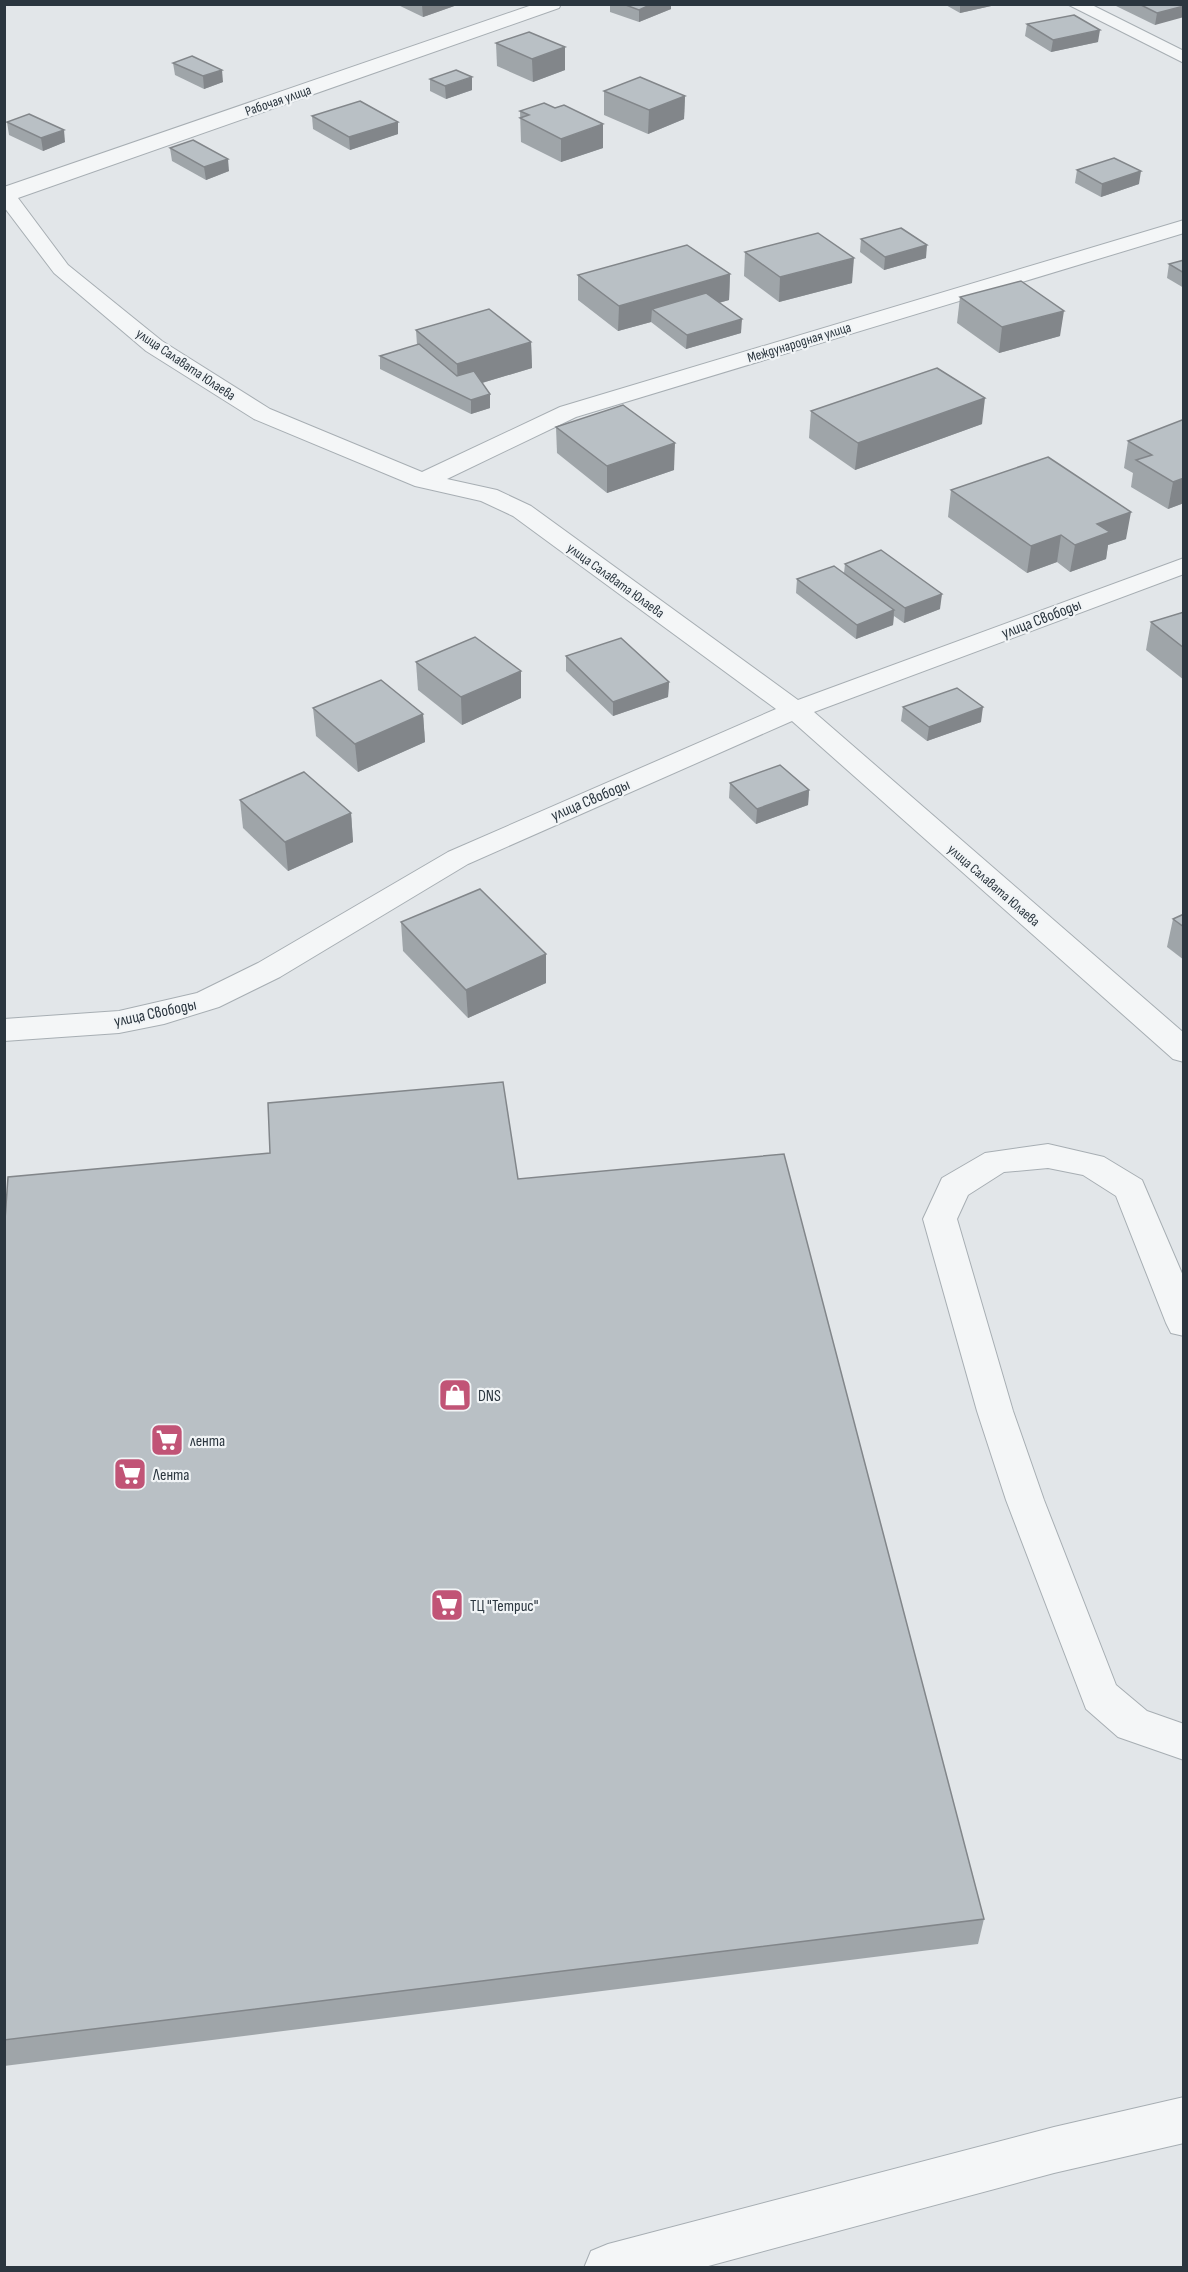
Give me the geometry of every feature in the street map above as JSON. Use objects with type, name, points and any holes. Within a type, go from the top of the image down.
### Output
[{"type":"street","points":[[498,4],[522,15]]},
{"type":"street","name":"Рабочая улица","points":[[5,195],[553,4]]},
{"type":"street","points":[[1076,4],[1184,58]]},
{"type":"street","name":"улица Салавата Юлаева","points":[[5,195],[61,269],[154,346],[262,414],[423,481],[488,495],[522,511],[795,711],[1184,1051]]},
{"type":"street","name":"Международная улица","points":[[423,481],[568,412],[1184,226]]},
{"type":"street","name":"улица Свободы","points":[[4,1030],[119,1022],[164,1013],[208,1000],[269,970],[458,858],[795,711],[1184,565]]},
{"type":"street","points":[[1184,1323],[1130,1189],[1092,1165],[1048,1156],[997,1161],[954,1187],[940,1219],[946,1242],[995,1412],[1025,1500],[1100,1696],[1133,1724],[1184,1742]]},
{"type":"street","points":[[608,2268],[1054,2150],[1184,2120]]},
{"type":"building","points":[[623,4],[652,4],[639,10]]},
{"type":"building","points":[[1139,4],[1184,4],[1184,6],[1157,13]]},
{"type":"building","points":[[1074,15],[1100,30],[1053,40],[1027,24]]},
{"type":"building","points":[[529,32],[565,47],[532,59],[496,43]]},
{"type":"building","points":[[192,56],[222,70],[203,76],[173,63]]},
{"type":"building","points":[[456,70],[472,77],[445,86],[430,79]]},
{"type":"building","points":[[640,77],[685,96],[649,110],[604,91]]},
{"type":"building","points":[[360,101],[398,122],[349,137],[312,116]]},
{"type":"building","points":[[544,103],[555,108],[564,105],[603,124],[561,139],[520,118],[529,115],[520,111]]},
{"type":"building","points":[[29,114],[64,130],[41,138],[7,122]]},
{"type":"building","points":[[193,140],[228,159],[204,167],[170,148]]},
{"type":"building","points":[[1114,158],[1141,171],[1102,184],[1077,170]]},
{"type":"building","points":[[901,228],[927,245],[885,257],[861,239]]},
{"type":"building","points":[[818,233],[854,258],[780,277],[745,252]]},
{"type":"building","points":[[687,245],[730,274],[619,306],[578,275]]},
{"type":"building","points":[[1184,260],[1184,273],[1169,264]]},
{"type":"building","points":[[1021,281],[1064,311],[1002,327],[960,297]]},
{"type":"building","points":[[706,293],[742,319],[687,335],[652,309]]},
{"type":"building","points":[[489,309],[531,342],[457,364],[416,330]]},
{"type":"building","points":[[419,344],[457,376],[474,371],[490,394],[471,400],[380,356]]},
{"type":"building","points":[[937,368],[985,398],[858,443],[811,411]]},
{"type":"building","points":[[623,405],[675,443],[607,466],[556,427]]},
{"type":"building","points":[[1184,420],[1184,478],[1173,482],[1136,460],[1152,455],[1128,441]]},
{"type":"building","points":[[1048,457],[1131,512],[1097,524],[1110,532],[1075,545],[1061,535],[1031,546],[951,490]]},
{"type":"building","points":[[881,550],[942,594],[905,608],[845,564]]},
{"type":"building","points":[[834,566],[894,610],[857,625],[797,579]]},
{"type":"building","points":[[1184,612],[1184,648],[1151,622]]},
{"type":"building","points":[[475,637],[521,671],[461,697],[416,662]]},
{"type":"building","points":[[621,638],[669,682],[613,702],[566,656]]},
{"type":"building","points":[[381,680],[423,714],[355,744],[313,708]]},
{"type":"building","points":[[957,688],[983,707],[929,727],[903,707]]},
{"type":"building","points":[[780,765],[809,790],[757,809],[730,783]]},
{"type":"building","points":[[304,772],[351,813],[285,842],[240,800]]},
{"type":"building","points":[[480,889],[546,954],[466,990],[401,922]]},
{"type":"building","points":[[1184,914],[1184,927],[1173,919]]},
{"type":"building","name":"ТЦ \"Тетрис\"","points":[[503,1082],[518,1179],[784,1154],[984,1919],[4,2040],[4,1234],[8,1177],[270,1153],[268,1103]]},
{"type":"place","name":"DNS","points":[[455,1395]]},
{"type":"place","name":"лента","points":[[167,1440]]},
{"type":"place","name":"Лента","points":[[130,1474]]},
{"type":"place","name":"ТЦ \"Тетрис\"","points":[[447,1605]]}]
